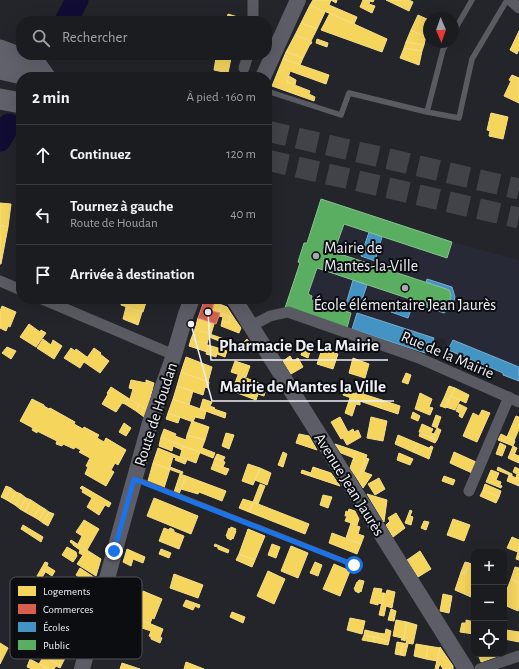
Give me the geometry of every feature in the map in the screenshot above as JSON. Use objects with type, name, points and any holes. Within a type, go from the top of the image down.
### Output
[{"type":"highway","points":[[0,50],[16,56]]},
{"type":"highway","points":[[26,60],[34,63],[41,72]]},
{"type":"highway","points":[[0,69],[16,73]]},
{"type":"highway","points":[[0,98],[16,102]]},
{"type":"main road","points":[[272,57],[298,0]]},
{"type":"main road","points":[[265,72],[271,60]]},
{"type":"main road","name":"Route de Houdan","points":[[107,577],[150,423],[190,304]]},
{"type":"main road","name":"Avenue Jean Jaurès","points":[[237,304],[466,669]]},
{"type":"main road","name":"Route de Houdan","points":[[82,669],[85,659]]},
{"type":"street","points":[[253,0],[253,16]]},
{"type":"street","points":[[508,0],[519,8]]},
{"type":"street","points":[[244,68],[246,60]]},
{"type":"street","points":[[0,281],[16,288]]},
{"type":"street","points":[[54,304],[174,354]]},
{"type":"street","name":"Rue de la Mairie","points":[[251,326],[270,316],[288,312],[419,358],[514,400]]},
{"type":"street","points":[[469,491],[514,400]]},
{"type":"street","points":[[480,669],[519,656]]},
{"type":"lane","points":[[459,23],[472,0]]},
{"type":"lane","points":[[272,93],[341,115],[348,93],[459,118],[472,59],[508,0]]},
{"type":"lane","points":[[427,112],[444,48]]},
{"type":"lane","points":[[134,479],[354,565]]},
{"type":"shaded area","name":"École élémentaire Jean Jaurès","points":[[348,208],[452,242],[519,260],[519,365],[508,363],[503,373],[448,350],[445,339],[434,338],[430,351],[425,353],[285,308],[300,263],[334,252]]},
{"type":"building: Logements","points":[[313,0],[331,0],[329,5],[357,17],[354,24],[310,5]]},
{"type":"building: Logements","points":[[363,0],[374,0],[373,2],[370,1],[369,4],[375,6],[372,13],[360,7]]},
{"type":"building: Logements","points":[[386,0],[409,0],[413,2],[409,11]]},
{"type":"building: Logements","points":[[310,5],[325,12],[317,29],[301,23]]},
{"type":"building: Logements","points":[[330,13],[387,39],[382,52],[321,30]]},
{"type":"building: Logements","points":[[418,15],[423,17],[423,36],[411,30]]},
{"type":"building: Logements","points":[[301,23],[317,29],[311,41],[295,35]]},
{"type":"building: Logements","points":[[411,30],[423,36],[423,45],[406,42]]},
{"type":"building: Logements","points":[[519,31],[519,49],[517,54],[510,50]]},
{"type":"building: Logements","points":[[295,35],[312,42],[303,58],[286,52]]},
{"type":"building: Logements","points":[[317,39],[328,43],[327,47],[316,43]]},
{"type":"building: Logements","points":[[406,42],[423,45],[422,51],[404,48]]},
{"type":"building: Logements","points":[[404,48],[422,51],[419,65],[400,58]]},
{"type":"building: Logements","points":[[286,52],[303,58],[300,65],[283,59]]},
{"type":"building: Logements","points":[[283,59],[329,75],[326,84],[290,71],[287,82],[310,91],[309,94],[315,97],[314,101],[272,86]]},
{"type":"building: Logements","points":[[216,60],[231,60],[228,72],[214,70]]},
{"type":"building: Logements","points":[[512,75],[519,78],[519,103],[504,96],[511,81],[509,80]]},
{"type":"building: Logements","points":[[289,76],[296,80],[295,85],[287,82]]},
{"type":"building: Logements","points":[[491,113],[508,117],[503,139],[489,136],[490,131],[487,130]]},
{"type":"building: Logements","points":[[0,203],[11,204],[8,227],[0,225]]},
{"type":"building: Logements","points":[[0,225],[8,227],[1,264],[0,264]]},
{"type":"building: Logements","points":[[121,304],[145,304],[143,312]]},
{"type":"building: Logements","points":[[214,304],[222,305],[219,313],[212,311]]},
{"type":"building: Logements","points":[[222,305],[227,307],[234,318],[219,313]]},
{"type":"building: Logements","points":[[2,306],[16,312],[10,327],[8,326],[6,331],[0,328],[0,311]]},
{"type":"building: Logements","points":[[126,307],[142,312],[138,325],[123,319]]},
{"type":"building: Logements","points":[[220,313],[230,317],[229,323],[222,321],[223,317],[219,316]]},
{"type":"building: Logements","points":[[230,317],[234,318],[241,328],[239,333],[221,326],[222,321],[229,323]]},
{"type":"building: Logements","points":[[198,318],[214,324],[211,334],[195,329]]},
{"type":"building: Logements","points":[[29,324],[40,332],[41,330],[46,333],[36,347],[20,337]]},
{"type":"building: Logements","points":[[195,329],[230,341],[229,345],[209,337],[207,344],[191,339]]},
{"type":"building: Logements","points":[[43,339],[51,345],[53,340],[62,346],[54,359],[37,348]]},
{"type":"building: Logements","points":[[191,339],[208,345],[207,352],[189,346]]},
{"type":"building: Logements","points":[[247,339],[254,349],[240,344]]},
{"type":"building: Logements","points":[[208,345],[218,348],[216,357],[206,354]]},
{"type":"building: Logements","points":[[304,346],[311,348],[308,358],[301,355]]},
{"type":"building: Logements","points":[[7,347],[16,351],[11,359],[2,353]]},
{"type":"building: Logements","points":[[71,348],[75,351],[76,349],[87,357],[80,368],[64,358]]},
{"type":"building: Logements","points":[[94,348],[109,361],[100,373],[84,362]]},
{"type":"building: Logements","points":[[218,348],[227,351],[225,357],[217,354]]},
{"type":"building: Logements","points":[[322,349],[338,354],[333,369],[317,364]]},
{"type":"building: Logements","points":[[290,356],[293,361],[298,358],[303,367],[291,374],[283,361]]},
{"type":"building: Logements","points":[[186,357],[212,367],[208,382],[181,372]]},
{"type":"building: Logements","points":[[353,358],[369,364],[365,378],[349,373]]},
{"type":"building: Logements","points":[[235,361],[250,366],[246,377],[231,372]]},
{"type":"building: Logements","points":[[181,372],[209,382],[208,388],[205,387],[203,395],[177,386]]},
{"type":"building: Logements","points":[[406,373],[411,375],[408,384],[402,382]]},
{"type":"building: Logements","points":[[238,375],[262,384],[260,390],[265,392],[264,396],[258,394],[256,400],[232,391]]},
{"type":"building: Logements","points":[[131,380],[146,383],[146,380],[154,383],[147,410],[130,399],[133,389],[129,388]]},
{"type":"building: Logements","points":[[177,386],[193,391],[189,405],[173,399]]},
{"type":"building: Logements","points":[[449,386],[455,388],[449,400],[444,398]]},
{"type":"building: Logements","points":[[111,387],[128,398],[125,404],[122,403],[116,412],[102,404]]},
{"type":"building: Logements","points":[[358,387],[364,389],[363,394],[382,400],[380,408],[354,399]]},
{"type":"building: Logements","points":[[455,388],[469,395],[466,403],[451,396]]},
{"type":"building: Logements","points":[[344,391],[356,394],[354,399],[343,395]]},
{"type":"building: Logements","points":[[420,393],[432,399],[429,407],[433,408],[430,415],[415,409]]},
{"type":"building: Logements","points":[[451,396],[460,400],[455,410],[446,407]]},
{"type":"building: Logements","points":[[128,398],[139,405],[136,411],[125,404]]},
{"type":"building: Logements","points":[[350,398],[360,402],[360,405],[356,404],[352,416],[345,413]]},
{"type":"building: Logements","points":[[444,398],[449,400],[446,408],[440,406]]},
{"type":"building: Logements","points":[[32,399],[75,422],[74,424],[83,429],[84,427],[99,435],[97,438],[104,442],[106,438],[126,450],[118,465],[115,463],[111,470],[114,472],[106,486],[85,474],[88,467],[86,466],[90,458],[79,452],[81,450],[75,447],[74,449],[63,444],[62,446],[56,444],[57,441],[37,431],[37,433],[32,430],[33,428],[20,421]]},
{"type":"building: Logements","points":[[173,399],[206,411],[204,419],[195,417],[193,422],[168,413]]},
{"type":"building: Logements","points":[[203,399],[212,402],[210,406],[215,408],[214,409],[226,413],[225,418],[200,409]]},
{"type":"building: Logements","points":[[382,400],[400,406],[398,414],[380,408]]},
{"type":"building: Logements","points":[[459,404],[467,408],[462,418],[459,416],[460,413],[456,411]]},
{"type":"building: Logements","points":[[139,405],[147,410],[144,417],[136,411]]},
{"type":"building: Logements","points":[[482,410],[490,413],[477,442],[463,436],[473,413],[479,416]]},
{"type":"building: Logements","points":[[413,412],[420,416],[418,421],[411,418]]},
{"type":"building: Logements","points":[[168,413],[180,417],[178,423],[166,419]]},
{"type":"building: Logements","points":[[436,415],[441,417],[437,428],[432,426]]},
{"type":"building: Logements","points":[[516,416],[519,417],[519,429],[514,441],[507,437]]},
{"type":"building: Logements","points":[[340,417],[348,432],[353,429],[354,432],[358,430],[361,437],[347,445],[343,438],[341,439],[331,422]]},
{"type":"building: Logements","points":[[371,417],[387,421],[383,441],[367,438]]},
{"type":"building: Logements","points":[[192,421],[209,427],[205,440],[187,435]]},
{"type":"building: Logements","points":[[124,423],[131,428],[126,436],[119,432]]},
{"type":"building: Logements","points":[[422,424],[433,429],[431,433],[434,434],[432,438],[419,432]]},
{"type":"building: Logements","points":[[437,428],[441,430],[437,440],[432,438]]},
{"type":"building: Logements","points":[[164,429],[176,434],[175,436],[186,440],[187,435],[205,440],[202,448],[215,453],[213,458],[161,437]]},
{"type":"building: Logements","points":[[226,433],[234,435],[229,449],[222,446]]},
{"type":"building: Logements","points":[[420,433],[437,440],[435,443],[419,436]]},
{"type":"building: Logements","points":[[299,434],[309,436],[317,450],[296,443]]},
{"type":"building: Logements","points":[[501,434],[515,441],[513,446],[498,440]]},
{"type":"building: Logements","points":[[398,435],[417,443],[413,452],[395,444]]},
{"type":"building: Logements","points":[[161,437],[183,446],[182,450],[173,446],[172,451],[159,446]]},
{"type":"building: Logements","points":[[417,443],[429,448],[431,446],[433,447],[429,459],[413,452]]},
{"type":"building: Logements","points":[[500,443],[506,446],[502,456],[496,454]]},
{"type":"building: Logements","points":[[335,444],[356,451],[354,458],[341,453]]},
{"type":"building: Logements","points":[[183,446],[200,452],[196,463],[180,457]]},
{"type":"building: Logements","points":[[513,446],[517,448],[512,460],[508,458]]},
{"type":"building: Logements","points":[[158,448],[187,460],[185,464],[175,460],[176,458],[173,457],[170,467],[183,472],[182,474],[153,463]]},
{"type":"building: Logements","points":[[356,451],[367,455],[358,480],[350,468]]},
{"type":"building: Logements","points":[[283,452],[287,454],[283,467],[278,465]]},
{"type":"building: Logements","points":[[454,452],[476,462],[472,473],[450,463]]},
{"type":"building: Logements","points":[[399,453],[413,459],[410,465],[397,460]]},
{"type":"building: Logements","points":[[217,454],[225,457],[223,461],[215,458]]},
{"type":"building: Logements","points":[[514,454],[519,456],[519,463],[512,460]]},
{"type":"building: Logements","points":[[215,458],[225,462],[223,467],[213,464]]},
{"type":"building: Logements","points":[[366,458],[369,459],[364,472],[361,471]]},
{"type":"building: Logements","points":[[153,463],[170,469],[164,488],[148,481]]},
{"type":"building: Logements","points":[[213,464],[229,469],[226,475],[211,469]]},
{"type":"building: Logements","points":[[248,464],[260,468],[253,485],[242,481]]},
{"type":"building: Logements","points":[[313,467],[331,473],[340,486],[301,473],[302,470],[311,473]]},
{"type":"building: Logements","points":[[498,467],[512,474],[512,476],[497,470]]},
{"type":"building: Logements","points":[[515,467],[519,469],[519,479],[516,478],[517,474],[513,472]]},
{"type":"building: Logements","points":[[260,468],[271,473],[267,485],[255,480]]},
{"type":"building: Logements","points":[[491,470],[499,473],[496,480],[501,482],[501,488],[486,482]]},
{"type":"building: Logements","points":[[361,471],[372,475],[363,488],[358,480]]},
{"type":"building: Logements","points":[[180,474],[186,476],[179,494],[174,492]]},
{"type":"building: Logements","points":[[509,475],[519,479],[519,486],[507,481]]},
{"type":"building: Logements","points":[[186,476],[226,491],[222,501],[199,492],[198,494],[181,489]]},
{"type":"building: Logements","points":[[444,476],[455,480],[453,485],[442,481]]},
{"type":"building: Logements","points":[[379,478],[385,489],[375,495],[368,484]]},
{"type":"building: Logements","points":[[260,484],[265,486],[258,504],[253,502]]},
{"type":"building: Logements","points":[[485,484],[501,491],[499,497],[483,490]]},
{"type":"building: Logements","points":[[6,486],[11,488],[5,499],[1,497]]},
{"type":"building: Logements","points":[[82,486],[111,503],[109,507],[105,505],[99,515],[87,507],[92,498],[82,492],[83,490],[80,488]]},
{"type":"building: Logements","points":[[11,488],[16,492],[10,502],[5,499]]},
{"type":"building: Logements","points":[[483,490],[499,497],[496,503],[480,496]]},
{"type":"building: Logements","points":[[16,492],[21,494],[15,505],[10,502]]},
{"type":"building: Logements","points":[[21,494],[26,498],[20,509],[15,505]]},
{"type":"building: Logements","points":[[367,494],[387,500],[384,522]]},
{"type":"building: Logements","points":[[323,495],[332,497],[328,508],[320,505]]},
{"type":"building: Logements","points":[[26,498],[31,500],[25,512],[20,509]]},
{"type":"building: Logements","points":[[154,498],[198,516],[191,534],[147,516]]},
{"type":"building: Logements","points":[[243,499],[253,502],[249,512],[239,508]]},
{"type":"building: Logements","points":[[31,500],[40,506],[34,517],[25,512]]},
{"type":"building: Logements","points":[[253,502],[309,524],[305,534],[249,512]]},
{"type":"building: Logements","points":[[40,506],[45,509],[39,520],[34,517]]},
{"type":"building: Logements","points":[[45,509],[49,512],[43,523],[39,520]]},
{"type":"building: Logements","points":[[349,509],[355,511],[359,519],[357,525],[345,521],[347,516],[345,516],[346,511],[348,512]]},
{"type":"building: Logements","points":[[410,510],[412,511],[410,516],[413,517],[411,525],[405,523]]},
{"type":"building: Logements","points":[[49,512],[54,514],[48,526],[43,523]]},
{"type":"building: Logements","points":[[396,513],[405,528],[393,537],[386,525],[390,521],[388,518]]},
{"type":"building: Logements","points":[[453,519],[470,525],[464,541],[447,535]]},
{"type":"building: Logements","points":[[84,520],[99,529],[87,550],[78,544],[82,536],[76,532]]},
{"type":"building: Logements","points":[[424,521],[429,522],[426,530],[421,528]]},
{"type":"building: Logements","points":[[351,523],[360,527],[358,534],[364,536],[361,544],[346,538]]},
{"type":"building: Logements","points":[[23,525],[43,537],[41,542],[21,529]]},
{"type":"building: Logements","points":[[231,527],[236,529],[236,531],[233,539],[232,538],[231,540],[226,536],[229,528],[230,529]]},
{"type":"building: Logements","points":[[164,528],[169,530],[170,528],[174,530],[174,532],[184,536],[179,549],[159,541]]},
{"type":"building: Logements","points":[[248,529],[265,536],[255,560],[239,554]]},
{"type":"building: Logements","points":[[332,533],[361,544],[357,554],[329,543]]},
{"type":"building: Logements","points":[[512,537],[519,540],[519,560],[516,559],[518,552],[507,548]]},
{"type":"building: Logements","points":[[71,540],[101,559],[96,576],[77,564],[83,555],[79,553],[80,550],[70,542]]},
{"type":"building: Logements","points":[[215,544],[229,550],[228,553],[218,549],[218,547],[214,546]]},
{"type":"building: Logements","points":[[272,544],[280,547],[276,558],[268,555]]},
{"type":"building: Logements","points":[[291,546],[308,553],[298,578],[281,571]]},
{"type":"building: Logements","points":[[67,547],[76,552],[77,556],[73,562],[62,555]]},
{"type":"building: Logements","points":[[127,549],[145,557],[143,563],[133,559],[131,566],[123,562]]},
{"type":"building: Logements","points":[[161,549],[171,553],[169,558],[159,554]]},
{"type":"building: Logements","points":[[420,551],[431,569],[418,577],[407,560]]},
{"type":"building: Logements","points":[[239,554],[255,560],[252,567],[236,560]]},
{"type":"building: Logements","points":[[45,562],[48,563],[47,566],[55,571],[52,576],[41,569]]},
{"type":"building: Logements","points":[[315,562],[322,565],[318,576],[310,573]]},
{"type":"building: Logements","points":[[465,562],[469,563],[465,574],[461,572]]},
{"type":"building: Logements","points":[[469,563],[471,564],[471,597],[455,590],[461,572],[465,574]]},
{"type":"building: Logements","points":[[334,564],[350,571],[340,596],[323,589]]},
{"type":"building: Logements","points":[[515,567],[519,568],[519,583],[511,579]]},
{"type":"building: Logements","points":[[80,568],[94,577],[79,577],[76,575]]},
{"type":"building: Logements","points":[[41,569],[46,571],[42,577],[37,576]]},
{"type":"building: Logements","points":[[268,571],[285,579],[274,604],[257,596]]},
{"type":"building: Logements","points":[[174,574],[203,585],[198,598],[170,588]]},
{"type":"building: Logements","points":[[511,579],[519,583],[518,611],[507,606],[507,589]]},
{"type":"building: Logements","points":[[359,580],[364,581],[361,592],[360,591],[359,593],[354,589]]},
{"type":"building: Logements","points":[[374,588],[382,589],[381,593],[384,593],[382,604],[378,603],[378,605],[370,603]]},
{"type":"building: Logements","points":[[387,590],[395,592],[392,608],[386,606],[384,616],[379,615],[384,593],[386,594]]},
{"type":"building: Logements","points":[[143,591],[162,599],[154,619],[152,618],[150,624],[142,620]]},
{"type":"building: Logements","points":[[443,594],[452,596],[449,613],[440,611]]},
{"type":"building: Logements","points":[[186,600],[200,605],[199,608],[195,606],[193,610],[183,606]]},
{"type":"building: Logements","points":[[391,609],[396,611],[394,621],[388,620]]},
{"type":"building: Logements","points":[[232,612],[245,617],[243,623],[230,617]]},
{"type":"building: Logements","points":[[350,618],[365,621],[362,634],[347,630]]},
{"type":"building: Logements","points":[[142,620],[163,629],[160,637],[162,638],[160,643],[151,639],[149,636],[151,631],[142,628]]},
{"type":"building: Logements","points":[[396,620],[407,622],[403,640],[401,640],[402,638],[393,636]]},
{"type":"building: Logements","points":[[466,620],[471,621],[471,634],[460,632],[462,623],[466,623]]},
{"type":"building: Logements","points":[[407,622],[417,625],[413,644],[406,643],[407,639],[405,641],[403,640]]},
{"type":"building: Logements","points":[[386,629],[391,631],[389,641],[377,638],[378,633],[385,634]]},
{"type":"building: Logements","points":[[365,630],[378,633],[377,638],[364,635]]},
{"type":"building: Logements","points":[[507,630],[519,632],[519,642],[507,640]]},
{"type":"building: Logements","points":[[364,635],[374,637],[373,642],[362,640]]},
{"type":"building: Logements","points":[[374,637],[389,641],[388,645],[373,642]]},
{"type":"building: Logements","points":[[397,642],[403,643],[400,655],[395,654]]},
{"type":"building: Logements","points":[[0,643],[8,648],[0,664]]},
{"type":"building: Logements","points":[[403,643],[408,644],[405,656],[400,655]]},
{"type":"building: Logements","points":[[416,644],[428,646],[426,659],[414,656]]},
{"type":"building: Logements","points":[[428,646],[440,648],[437,661],[426,659]]},
{"type":"building: Logements","points":[[440,647],[453,666],[453,669],[443,669],[440,664],[438,669],[435,669]]},
{"type":"building: Logements","points":[[479,657],[495,657],[481,662]]},
{"type":"building: Logements","points":[[30,659],[49,669],[32,669],[27,667]]},
{"type":"building: Logements","points":[[42,659],[49,659],[61,666],[60,668],[56,666],[54,669],[49,669],[39,664]]},
{"type":"building: Logements","points":[[49,659],[64,659],[61,666]]},
{"type":"building: Logements","points":[[186,662],[204,669],[184,669]]},
{"type":"building: Logements","points":[[122,663],[140,669],[120,669]]},
{"type":"building: Commerces","points":[[203,304],[214,304],[212,311],[220,313],[216,324],[198,318]]},
{"type":"building: Écoles","points":[[369,232],[382,237],[375,261],[361,256]]},
{"type":"building: Écoles","points":[[427,279],[452,287],[455,297],[452,307],[444,313],[412,302],[413,300],[443,310],[449,304],[451,295],[449,290],[426,282]]},
{"type":"building: Écoles","points":[[353,280],[367,285],[359,308],[346,304]]},
{"type":"building: Écoles","points":[[394,301],[412,307],[408,318],[391,312]]},
{"type":"building: Écoles","points":[[357,313],[434,338],[430,351],[425,353],[352,329]]},
{"type":"building: Écoles","points":[[453,340],[519,367],[519,381],[448,350]]},
{"type":"building: Public","points":[[321,199],[452,242],[447,258],[344,224],[334,252],[449,290],[451,295],[449,304],[443,310],[317,268],[308,294],[312,296],[311,300],[351,313],[347,328],[285,308],[300,263],[298,262],[304,243],[307,243]]},
{"type":"waterway","points":[[69,16],[77,0]]},
{"type":"waterway","points":[[0,140],[9,125]]},
{"type":"tunnel","points":[[272,132],[519,189]]},
{"type":"tunnel","points":[[272,161],[519,218]]},
{"type":"place","name":"Mairie de Mantes-la-Ville","points":[[316,256]]},
{"type":"place","name":"École élémentaire Jean Jaurès","points":[[405,288]]},
{"type":"place","name":"Pharmacie De La Mairie","points":[[208,312]]},
{"type":"place","name":"Mairie de Mantes la Ville","points":[[191,324]]},
{"type":"route","points":[[114,551],[134,479],[354,565]]}]
